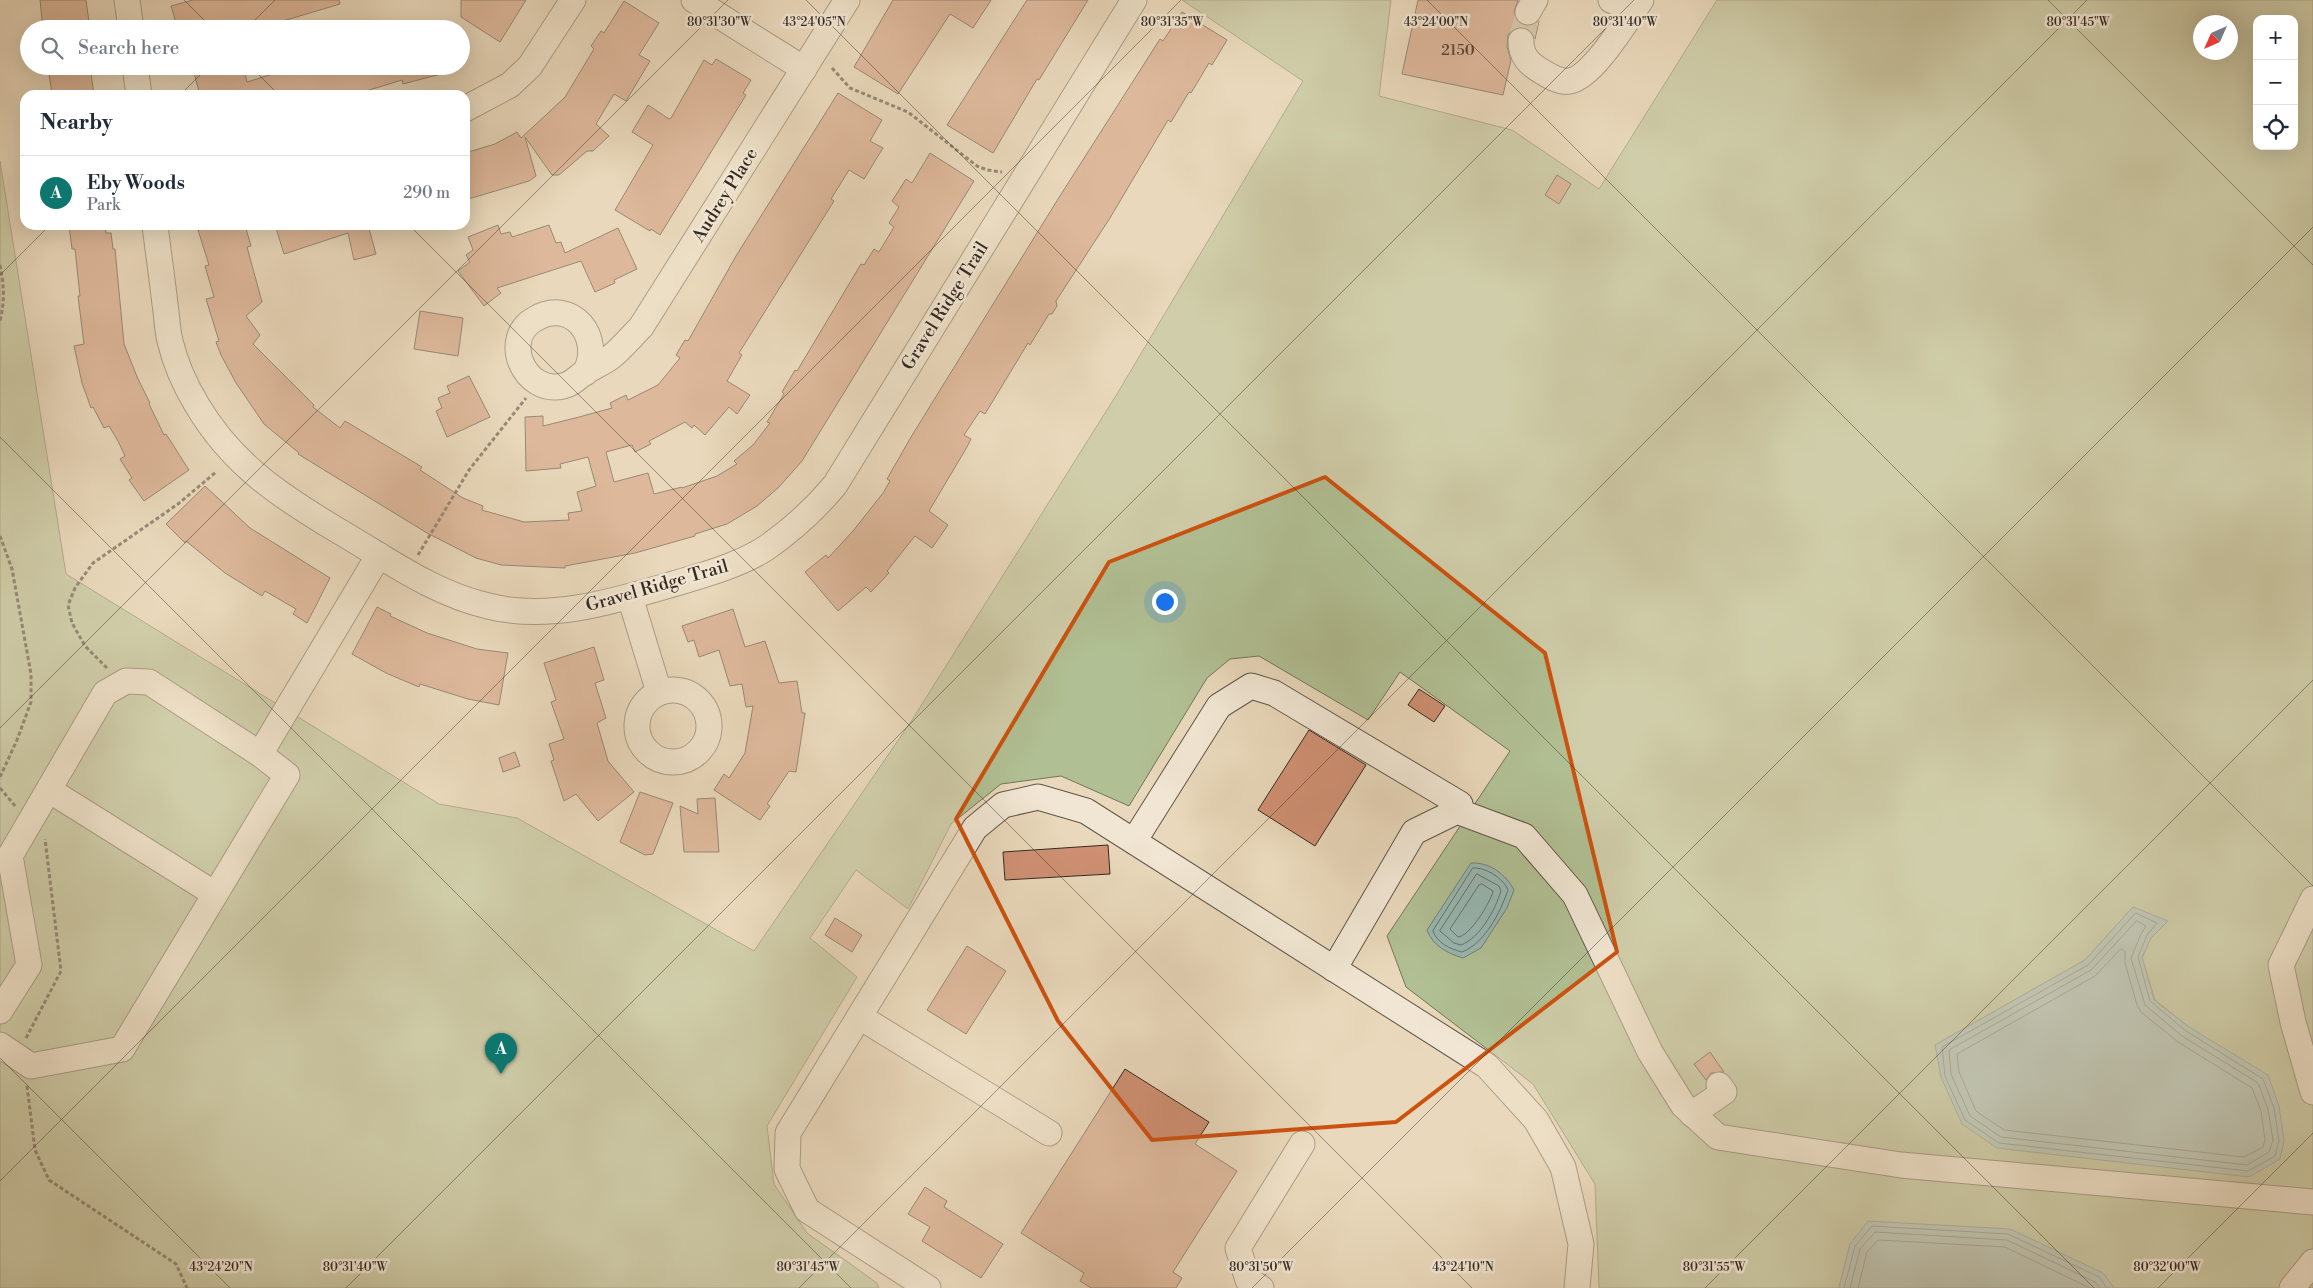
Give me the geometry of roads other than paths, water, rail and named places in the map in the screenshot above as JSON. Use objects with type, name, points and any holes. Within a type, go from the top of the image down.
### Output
[{"type":"street","points":[[128,0],[130,20]]},
{"type":"street","points":[[470,106],[510,85],[530,66],[573,0]]},
{"type":"street","points":[[694,0],[804,69]]},
{"type":"street","name":"Audrey Place","points":[[584,373],[610,358],[641,327],[847,0]]},
{"type":"street","name":"Gravel Ridge Trail","points":[[156,230],[170,341],[196,404],[237,459],[265,483],[292,503],[440,591],[488,606],[525,612],[573,610],[630,597],[714,572],[764,550],[818,506],[835,485],[1134,0]]},
{"type":"street","points":[[1521,41],[1521,52],[1531,66],[1556,79],[1570,82],[1583,74],[1603,54],[1637,5],[1611,0]]},
{"type":"street","points":[[137,75],[138,90]]},
{"type":"street","points":[[260,754],[379,555]]},
{"type":"street","points":[[630,597],[659,692]]},
{"type":"street","points":[[0,1011],[29,965],[10,856],[105,693],[126,681],[148,682],[260,754],[287,775],[122,1049],[31,1066],[0,1045]]},
{"type":"street","points":[[1134,841],[1219,706],[1251,686],[1274,693],[1460,804],[1457,811],[1414,832],[1334,969]]},
{"type":"street","points":[[48,790],[215,894]]},
{"type":"street","points":[[928,1288],[807,1210],[787,1169],[788,1133],[976,828],[1003,804],[1038,797],[1086,811],[1487,1066],[1536,1120],[1563,1167],[1581,1244],[1576,1288]]},
{"type":"street","points":[[1457,811],[1524,836],[1575,895],[1650,1052],[1683,1105],[1718,1137],[1901,1166],[2313,1202]]},
{"type":"street","points":[[2313,899],[2281,966],[2293,1022],[2313,1092]]},
{"type":"street","points":[[860,1017],[1049,1132]]},
{"type":"street","points":[[1692,1114],[1724,1092],[1719,1085]]},
{"type":"street","points":[[1261,1288],[1248,1280],[1238,1248],[1302,1144]]},
{"type":"street","points":[[2292,1288],[2313,1262]]},
{"type":"water","points":[[1471,863],[1478,863],[1496,870],[1511,884],[1514,890],[1507,908],[1481,948],[1463,958],[1451,954],[1437,945],[1427,930]]},
{"type":"water","points":[[2133,907],[2168,921],[2151,938],[2142,957],[2154,1000],[2189,1027],[2268,1075],[2279,1106],[2284,1141],[2280,1159],[2249,1177],[1997,1148],[1962,1124],[1941,1077],[1935,1045],[2085,960]]},
{"type":"water","points":[[1868,1221],[2010,1229],[2103,1273],[2114,1288],[1839,1288],[1850,1244]]},
{"type":"tunnel","points":[[1521,41],[1528,12]]},
{"type":"place","name":"Eby Woods","points":[[501,1074]]}]
